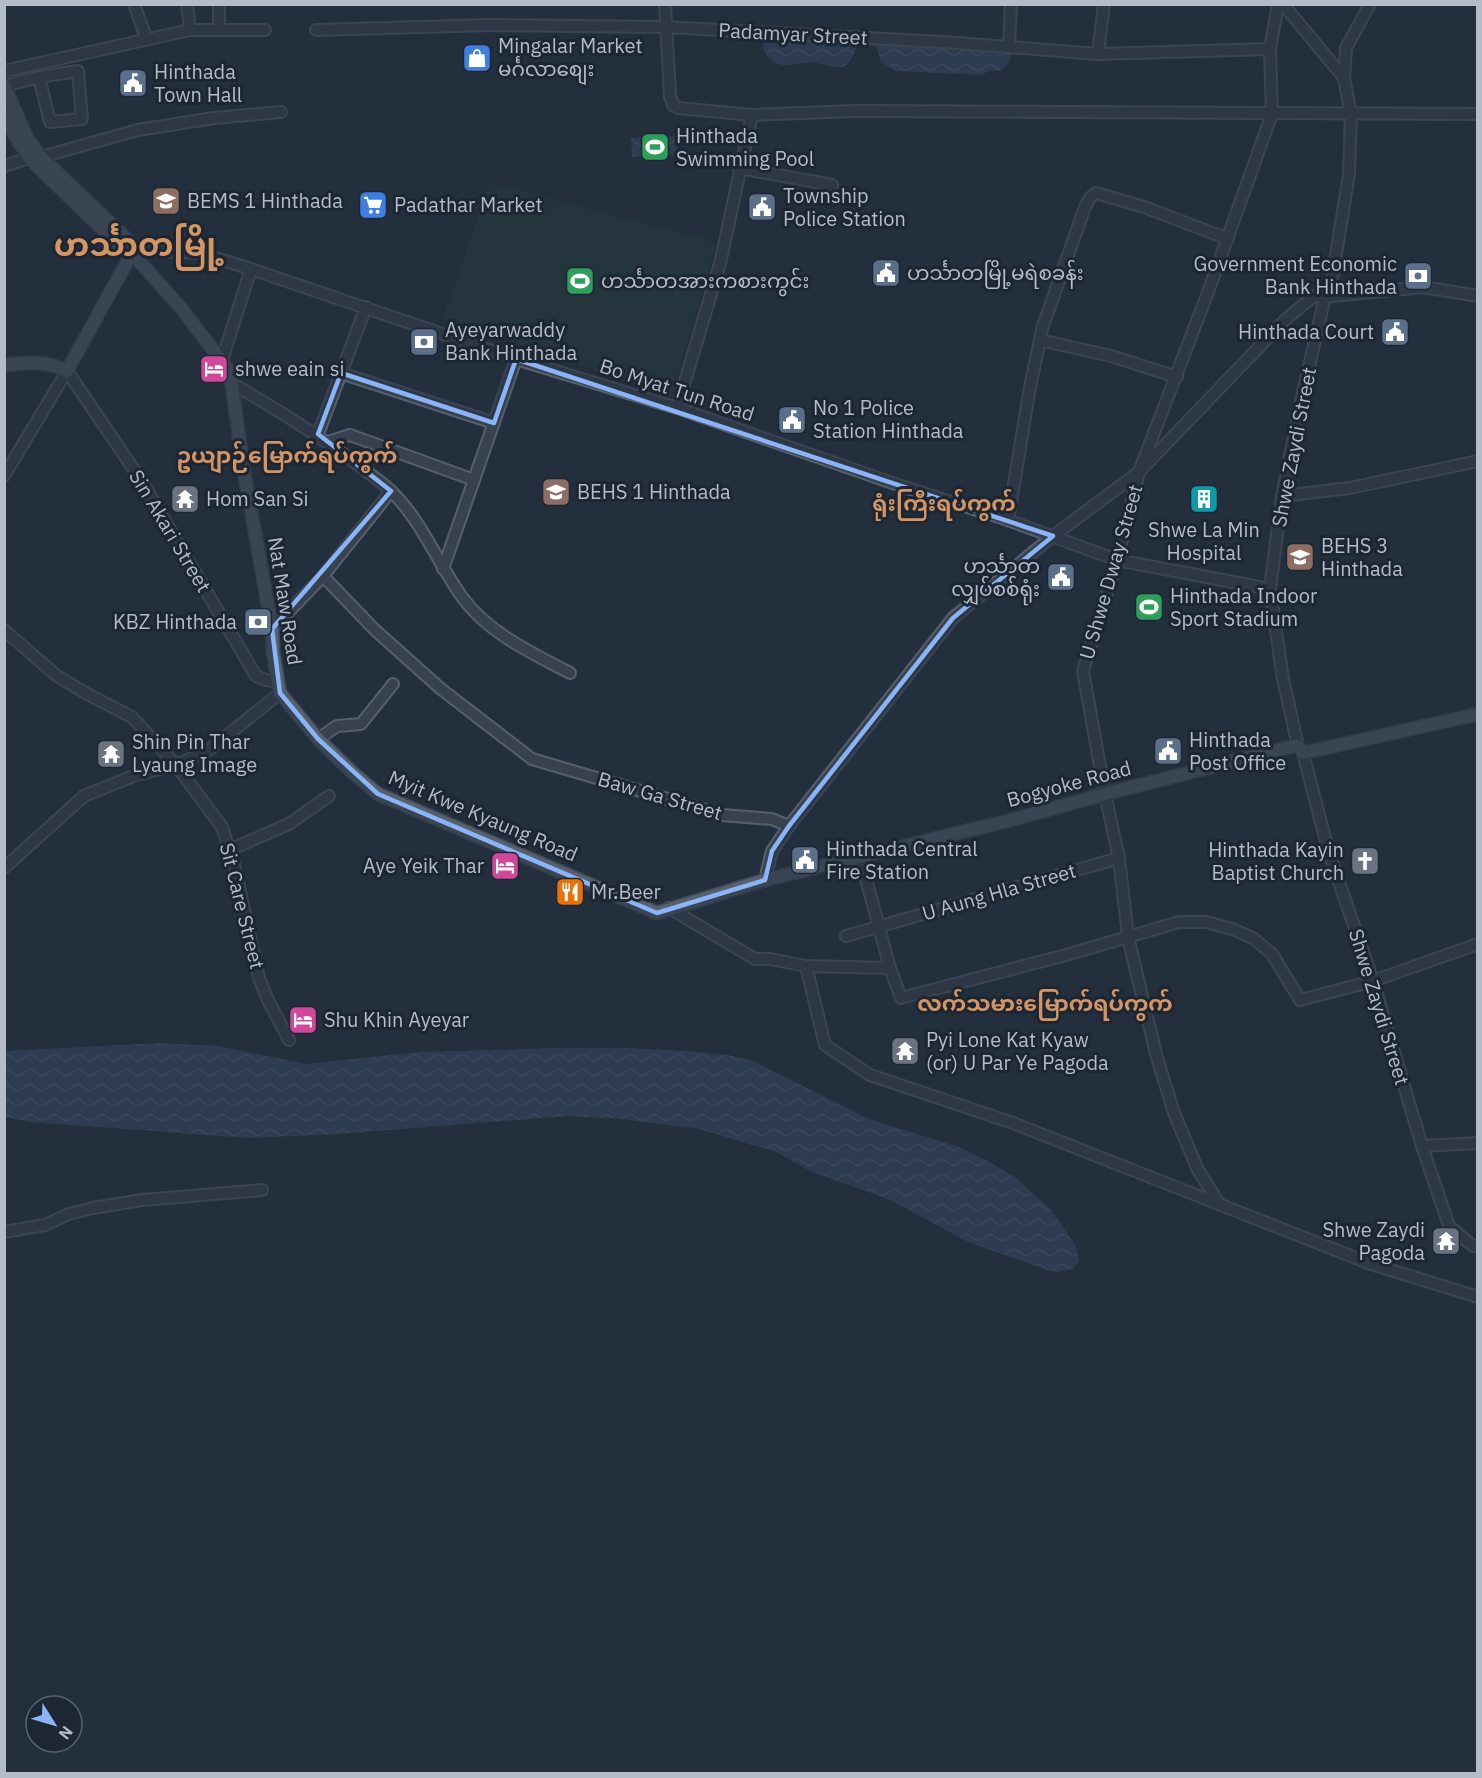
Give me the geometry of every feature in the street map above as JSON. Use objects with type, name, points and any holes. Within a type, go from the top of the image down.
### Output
[{"type":"main road","name":"Nat Maw Road","points":[[5,85],[35,157]]},
{"type":"main road","name":"Nat Maw Road","points":[[4,113],[14,134],[133,254],[182,308],[230,372],[243,465],[272,629],[279,687]]},
{"type":"main road","points":[[4,364],[55,364],[67,371],[133,254]]},
{"type":"main road","name":"Myit Kwe Kyaung Road","points":[[279,687],[318,739],[378,794],[657,913],[669,908]]},
{"type":"main road","name":"Bogyoke Road","points":[[669,908],[765,880],[1015,819],[1105,794],[1300,749],[1478,714]]},
{"type":"street","points":[[134,4],[147,40]]},
{"type":"street","points":[[187,4],[190,30]]},
{"type":"street","points":[[219,4],[219,30]]},
{"type":"street","points":[[665,4],[670,96],[673,105],[678,108],[752,115],[855,111],[1478,114]]},
{"type":"street","points":[[1009,47],[1011,4]]},
{"type":"street","points":[[1098,54],[1104,4]]},
{"type":"street","name":"U Shwe Dway Street","points":[[1220,1205],[1198,1170],[1174,1113],[1156,1054],[1128,937],[1119,858],[1083,671],[1117,560],[1139,472],[1177,377],[1272,114],[1270,49],[1278,4]]},
{"type":"street","points":[[1283,4],[1344,78]]},
{"type":"street","points":[[1344,78],[1346,48],[1370,4]]},
{"type":"street","name":"Padamyar Street","points":[[316,30],[490,25],[665,27],[1098,54],[1270,49]]},
{"type":"street","points":[[4,70],[190,30],[265,30]]},
{"type":"street","points":[[5,85],[39,77],[78,71],[82,119],[50,122],[39,77]]},
{"type":"street","name":"Shwe Zaydi Street","points":[[1344,78],[1351,114],[1349,174],[1331,286],[1325,297],[1300,401],[1282,496],[1270,589],[1283,679],[1329,853],[1449,1226],[1473,1245],[1478,1245]]},
{"type":"street","points":[[4,166],[138,130],[214,118],[281,112]]},
{"type":"street","points":[[677,408],[720,264],[752,115]]},
{"type":"street","points":[[740,168],[832,185]]},
{"type":"street","points":[[1008,520],[1042,329],[1090,198],[1096,193],[1144,207],[1228,239]]},
{"type":"street","name":"Bo Myat Tun Road","points":[[133,254],[200,253],[516,359],[677,408],[901,486],[1008,520],[1117,560],[1270,589]]},
{"type":"street","points":[[222,360],[251,269]]},
{"type":"street","points":[[765,880],[772,851],[789,826],[953,618],[1053,536],[1139,472],[1285,320],[1310,299],[1331,286]]},
{"type":"street","points":[[1310,299],[1423,287],[1478,296]]},
{"type":"street","points":[[318,434],[366,307]]},
{"type":"street","points":[[1040,340],[1111,356],[1177,377]]},
{"type":"street","points":[[443,569],[516,359]]},
{"type":"street","points":[[4,476],[67,371]]},
{"type":"street","name":"Sin Akari Street","points":[[67,371],[141,480],[256,676],[279,687]]},
{"type":"street","points":[[341,373],[494,423]]},
{"type":"street","points":[[231,382],[318,434],[391,491],[426,535],[443,569],[463,599],[490,625],[520,646],[570,674]]},
{"type":"street","points":[[328,442],[350,435],[474,480]]},
{"type":"street","points":[[1282,496],[1350,488],[1478,461]]},
{"type":"street","points":[[272,629],[322,576],[391,491]]},
{"type":"street","name":"Baw Ga Street","points":[[322,576],[375,630],[441,689],[532,759],[722,815],[772,819],[789,826]]},
{"type":"street","name":"Sit Care Street","points":[[4,630],[57,675],[89,695],[132,717],[176,765],[222,826],[259,978],[289,1040]]},
{"type":"street","points":[[318,739],[337,726],[361,724],[393,684]]},
{"type":"street","points":[[4,868],[84,796],[136,775],[176,765],[209,750],[279,687]]},
{"type":"street","points":[[229,850],[289,825],[329,796]]},
{"type":"street","points":[[860,857],[890,968],[901,998],[1179,922],[1206,922],[1232,928],[1253,938],[1272,954],[1300,1000],[1372,981],[1478,944]]},
{"type":"street","name":"U Aung Hla Street","points":[[846,936],[1119,858]]},
{"type":"street","points":[[669,908],[755,959],[770,959],[806,966],[890,968]]},
{"type":"street","points":[[806,966],[825,1045],[870,1075],[1013,1123],[1371,1264],[1478,1297]]},
{"type":"street","points":[[1422,1146],[1478,1143]]},
{"type":"street","points":[[4,1232],[45,1225],[69,1214],[93,1208],[142,1200],[262,1190]]},
{"type":"highlighted area","points":[[516,359],[1053,536],[953,618],[789,826],[772,851],[765,880],[657,913],[378,794],[318,739],[280,693],[272,629],[391,491],[318,434],[341,373],[494,423]]},
{"type":"green space","name":"ဟင်္သာတအားကစားကွင်း","points":[[490,183],[704,239],[716,245],[672,397],[443,318]]},
{"type":"water","points":[[763,28],[845,32],[852,35],[857,46],[849,62],[842,67],[813,63],[783,65],[767,56],[762,40]]},
{"type":"water","points":[[875,42],[1011,51],[1010,62],[1000,71],[991,70],[981,75],[896,71],[881,62]]},
{"type":"water","name":"Hinthada Swimming Pool","points":[[677,136],[677,155],[632,157],[631,138]]},
{"type":"water","points":[[160,1043],[218,1046],[306,1064],[419,1052],[560,1048],[630,1048],[700,1052],[751,1060],[869,1119],[959,1147],[990,1162],[1016,1178],[1052,1211],[1076,1246],[1079,1261],[1073,1269],[1057,1272],[1047,1270],[968,1242],[888,1199],[812,1172],[776,1152],[699,1129],[621,1119],[567,1116],[338,1134],[248,1138],[30,1122],[5,1117],[5,1051]]},
{"type":"place","name":"Mingalar Market မင်္ဂလာစျေး","points":[[477,58]]},
{"type":"place","name":"Hinthada Town Hall","points":[[133,83]]},
{"type":"place","name":"Hinthada Swimming Pool","points":[[655,147]]},
{"type":"place","name":"BEMS 1 Hinthada","points":[[166,201]]},
{"type":"place","name":"Padathar Market","points":[[373,205]]},
{"type":"place","name":"Township Police Station","points":[[762,207]]},
{"type":"place","name":"ဟင်္သာတမြို့မရဲစခန်း","points":[[886,273]]},
{"type":"place","name":"Government Economic Bank Hinthada","points":[[1418,276]]},
{"type":"place","name":"ဟင်္သာတအားကစားကွင်း","points":[[580,281]]},
{"type":"place","name":"Hinthada Court","points":[[1395,332]]},
{"type":"place","name":"Ayeyarwaddy Bank Hinthada","points":[[424,342]]},
{"type":"place","name":"shwe eain si","points":[[214,369]]},
{"type":"place","name":"No 1 Police Station Hinthada","points":[[792,420]]},
{"type":"place","name":"BEHS 1 Hinthada","points":[[556,492]]},
{"type":"place","name":"Hom San Si","points":[[185,499]]},
{"type":"place","name":"Shwe La Min Hospital","points":[[1204,499]]},
{"type":"place","name":"BEHS 3 Hinthada","points":[[1300,557]]},
{"type":"place","name":"ဟင်္သာတ လျှပ်စစ်ရုံး","points":[[1061,577]]},
{"type":"place","name":"Hinthada Indoor Sport Stadium","points":[[1149,607]]},
{"type":"place","name":"KBZ Hinthada","points":[[258,622]]},
{"type":"place","name":"Hinthada Post Office","points":[[1168,751]]},
{"type":"place","name":"Shin Pin Thar Lyaung Image","points":[[111,754]]},
{"type":"place","name":"Hinthada Central Fire Station","points":[[805,860]]},
{"type":"place","name":"Hinthada Kayin Baptist Church","points":[[1365,861]]},
{"type":"place","name":"Aye Yeik Thar","points":[[505,866]]},
{"type":"place","name":"Mr.Beer","points":[[570,892]]},
{"type":"place","name":"Shu Khin Ayeyar","points":[[303,1020]]},
{"type":"place","name":"Pyi Lone Kat Kyaw (or) U Par Ye Pagoda","points":[[905,1051]]},
{"type":"place","name":"Shwe Zaydi Pagoda","points":[[1446,1241]]},
{"type":"district","name":"ဟင်္သာတမြို့","points":[[139,245]]},
{"type":"district","name":"ဥယျာဉ်မြောက်ရပ်ကွက်","points":[[287,455]]},
{"type":"district","name":"ရုံးကြီးရပ်ကွက်","points":[[944,503]]},
{"type":"district","name":"လက်သမားမြောက်ရပ်ကွက်","points":[[1045,1003]]}]
